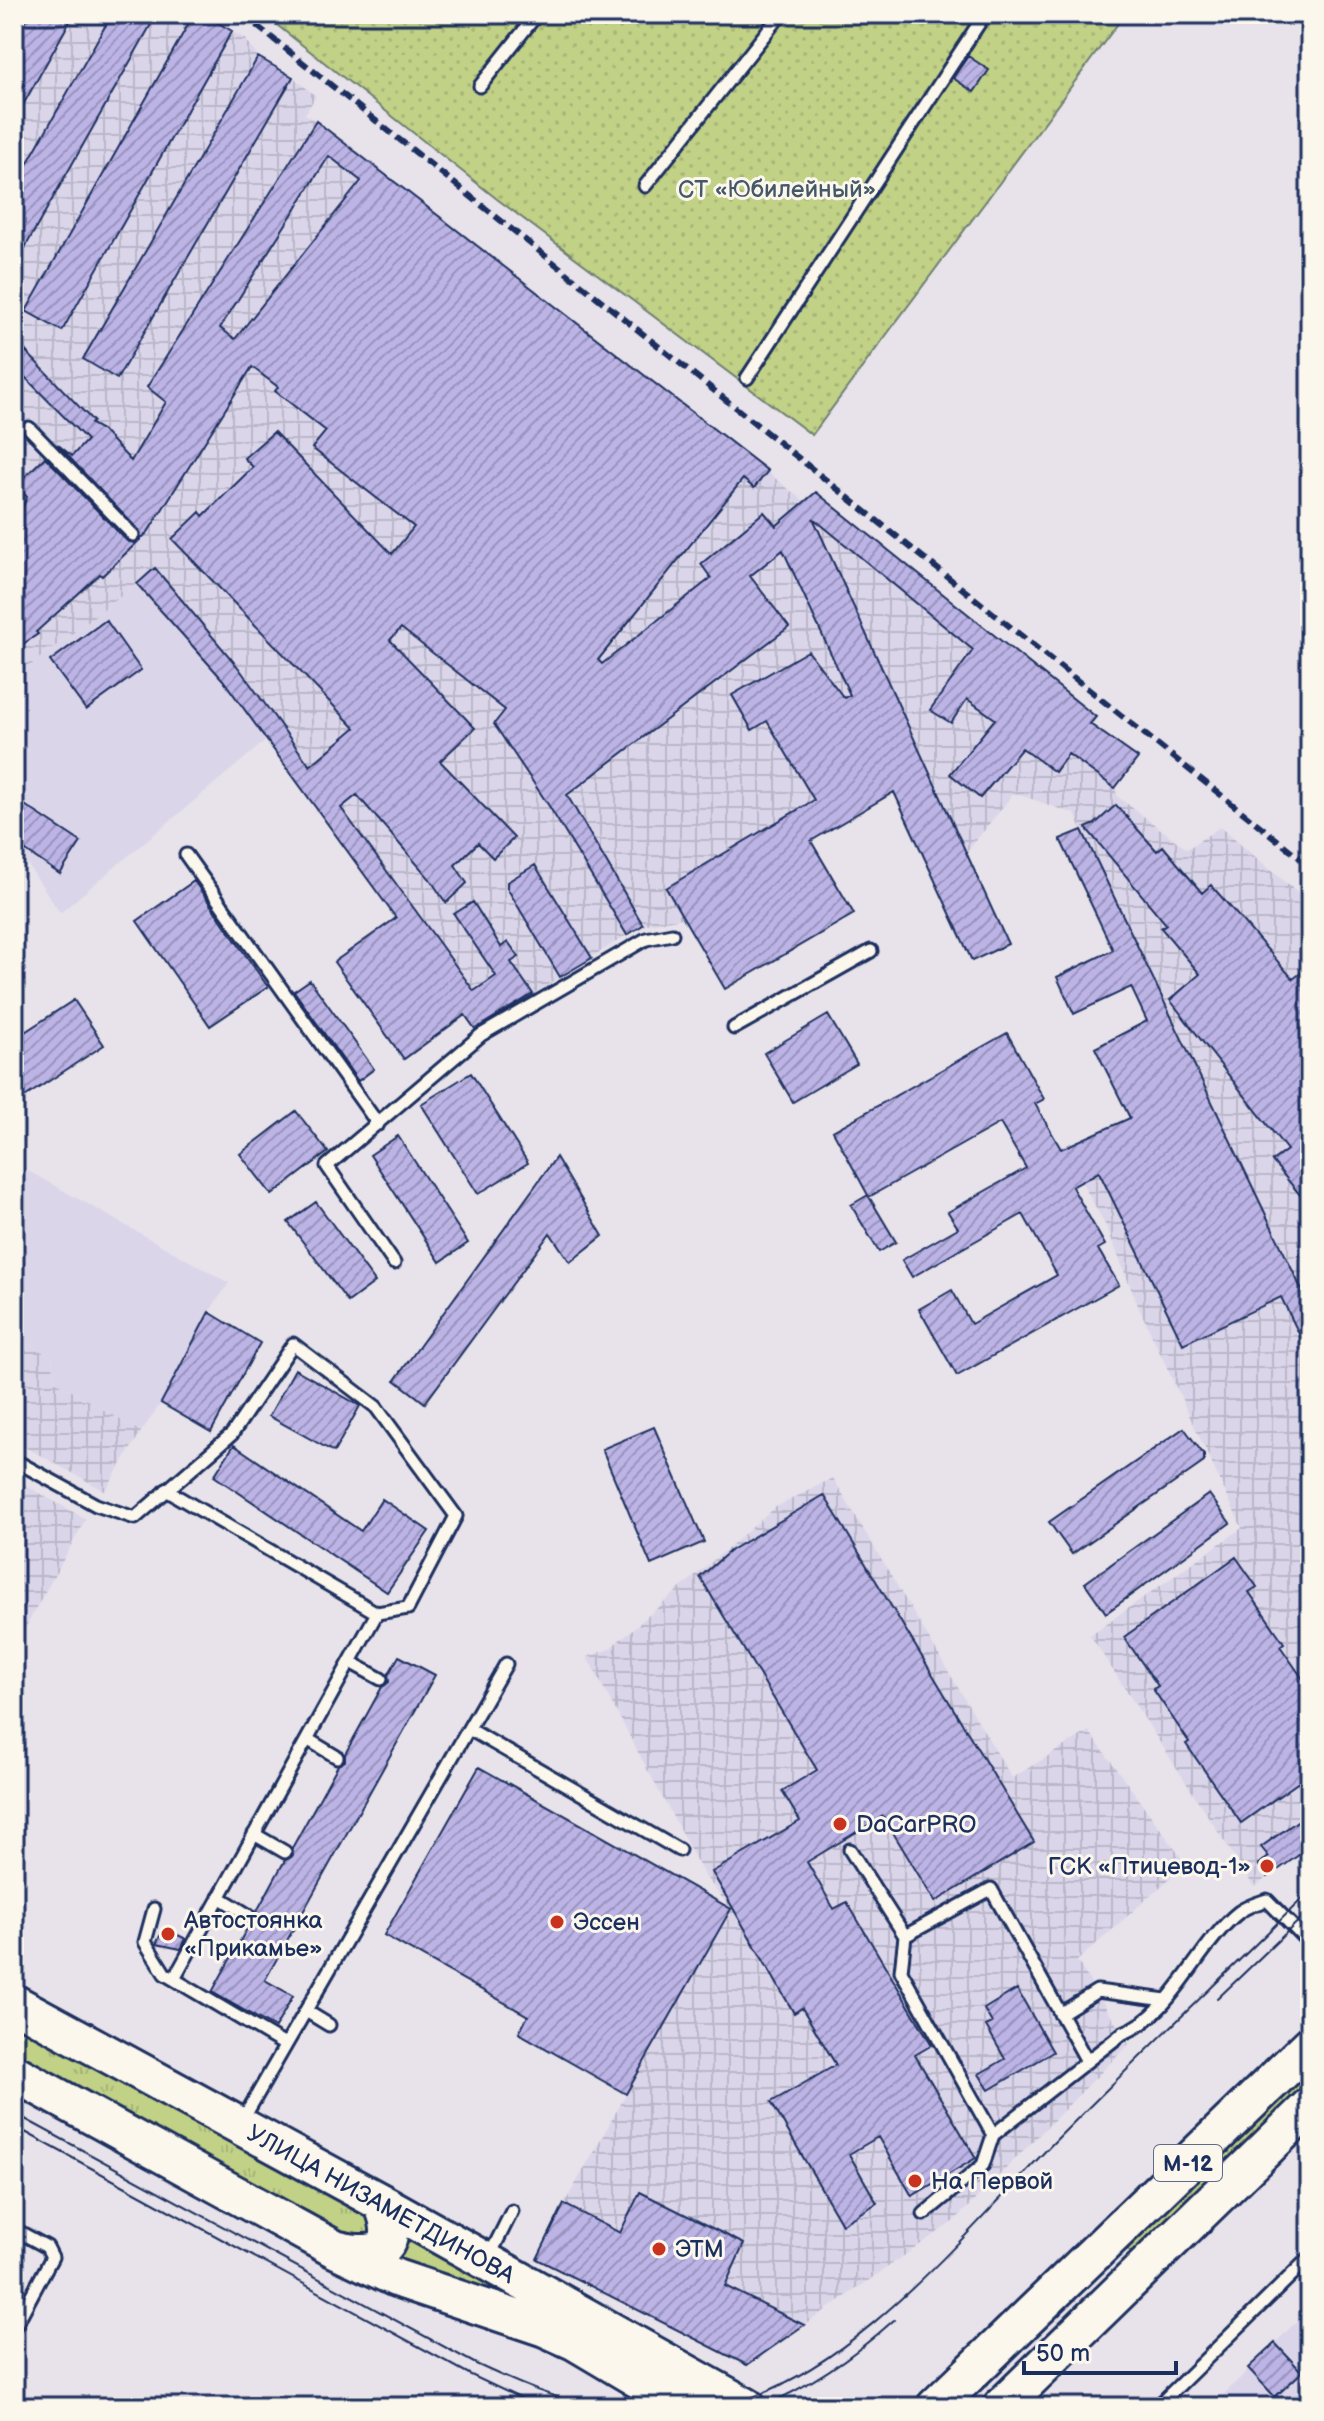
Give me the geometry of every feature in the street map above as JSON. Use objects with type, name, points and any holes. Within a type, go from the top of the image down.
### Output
[{"type":"main road","name":"УЛИЦА НИЗАМЕТДИНОВА","points":[[14,2003],[382,2203],[747,2407]]},
{"type":"main road","name":"М-12","points":[[935,2407],[1310,2045]]},
{"type":"main road","name":"УЛИЦА НИЗАМЕТДИНОВА","points":[[14,2073],[335,2249],[396,2278],[545,2328],[574,2341],[685,2407]]},
{"type":"main road","name":"М-12","points":[[1015,2399],[1093,2317],[1310,2106]]},
{"type":"main road","points":[[335,2249],[361,2255],[378,2251],[388,2241],[391,2225],[382,2203]]},
{"type":"main road","points":[[1059,2287],[1071,2282],[1087,2285],[1097,2302],[1093,2317]]},
{"type":"lane","points":[[480,86],[537,14]]},
{"type":"lane","points":[[645,186],[781,14]]},
{"type":"lane","points":[[747,378],[985,14]]},
{"type":"lane","points":[[29,428],[133,535]]},
{"type":"lane","points":[[186,855],[378,1124]]},
{"type":"lane","points":[[394,1263],[327,1166],[481,1035],[646,939],[672,934]]},
{"type":"lane","points":[[734,1028],[871,951]]},
{"type":"lane","points":[[14,1460],[96,1505],[135,1518],[166,1490],[232,1434],[293,1344],[376,1407],[456,1516],[408,1608],[377,1613],[166,1490]]},
{"type":"lane","points":[[174,1979],[377,1613]]},
{"type":"lane","points":[[350,1662],[381,1679]]},
{"type":"lane","points":[[239,2127],[506,1664]]},
{"type":"lane","points":[[469,1729],[679,1850]]},
{"type":"lane","points":[[307,1739],[337,1757]]},
{"type":"lane","points":[[254,1834],[285,1852]]},
{"type":"lane","points":[[850,1850],[905,1936],[901,1971],[993,2135]]},
{"type":"lane","points":[[905,1936],[991,1889],[1087,2061]]},
{"type":"lane","points":[[219,1897],[248,1915]]},
{"type":"lane","points":[[924,2214],[983,2165],[993,2135],[1123,2033],[1136,2029],[1166,2000],[1219,1931],[1241,1911],[1267,1900],[1310,1944]]},
{"type":"lane","points":[[154,1909],[145,1942],[165,1974],[285,2045]]},
{"type":"lane","points":[[1060,2014],[1097,1991],[1166,2000]]},
{"type":"lane","points":[[306,2011],[329,2025]]},
{"type":"lane","points":[[487,2261],[512,2211]]},
{"type":"lane","points":[[14,2229],[47,2247],[52,2257],[14,2328]]},
{"type":"lane","points":[[1157,2407],[1310,2257]]},
{"type":"shaded area","points":[[14,14],[203,14],[245,39],[258,57],[293,77],[316,96],[305,114],[351,146],[804,501],[816,492],[1096,717],[1091,724],[1138,758],[1115,788],[1118,797],[1187,849],[1220,827],[1310,903],[1310,1847],[1254,1887],[1090,1635],[1242,1528],[1139,1308],[1107,1228],[1064,1150],[1182,1094],[1131,987],[1074,1014],[1057,977],[1113,950],[1060,839],[1082,830],[1075,814],[1014,793],[967,852],[1008,944],[972,961],[894,792],[683,918],[643,925],[476,1030],[268,739],[223,680],[137,584],[14,678]]},
{"type":"shaded area","points":[[137,584],[223,680],[268,739],[60,913],[24,859],[14,852],[14,678]]},
{"type":"shaded area","points":[[14,1163],[229,1283],[209,1312],[161,1403],[141,1432],[55,1381],[52,1357],[14,1337]]},
{"type":"shaded area","points":[[14,1337],[52,1357],[55,1381],[141,1432],[105,1491],[14,1441]]},
{"type":"shaded area","points":[[833,1478],[1012,1778],[1089,1731],[1186,1864],[1077,1961],[1129,2044],[954,2221],[747,2365],[537,2259],[564,2204],[731,1909],[704,1875],[587,1657],[609,1649],[776,1507]]},
{"type":"shaded area","points":[[14,1479],[86,1519],[14,1648]]},
{"type":"shaded area","points":[[1310,2308],[1310,2407],[1211,2407]]},
{"type":"green space","name":"СТ «Юбилейный»","points":[[263,14],[1125,14],[812,435],[497,199]]},
{"type":"green space","points":[[14,2015],[380,2222],[360,2246],[14,2058]]},
{"type":"green space","points":[[1310,2065],[1310,2081],[1131,2253],[1123,2244]]},
{"type":"green space","points":[[406,2236],[716,2401],[388,2261]]},
{"type":"building","points":[[29,14],[74,14],[14,121],[14,41]]},
{"type":"building","points":[[112,14],[157,14],[14,267],[14,187]]},
{"type":"building","points":[[194,14],[203,14],[232,31],[62,331],[26,311]]},
{"type":"building","points":[[968,56],[989,70],[974,92],[953,78]]},
{"type":"building","points":[[258,57],[293,77],[117,379],[83,359]]},
{"type":"building","points":[[316,121],[768,471],[754,488],[743,479],[598,660],[602,664],[711,578],[701,564],[764,512],[776,526],[816,492],[1096,717],[1090,724],[1138,758],[1115,788],[1068,754],[1055,772],[1022,748],[980,798],[950,774],[995,719],[967,699],[951,723],[930,710],[973,650],[813,518],[1008,944],[972,961],[894,792],[811,841],[854,914],[725,989],[666,888],[814,800],[767,721],[752,730],[732,695],[808,651],[844,698],[850,695],[783,550],[750,576],[789,627],[567,795],[643,925],[627,935],[549,806],[494,724],[505,710],[401,628],[390,640],[475,728],[440,761],[514,838],[493,858],[478,843],[455,865],[467,883],[446,903],[430,879],[357,795],[341,808],[474,991],[496,976],[454,914],[473,902],[501,947],[508,942],[519,957],[511,962],[533,994],[475,1029],[465,1015],[404,1059],[334,962],[396,918],[223,680],[137,584],[155,568],[238,667],[310,766],[355,728],[172,539],[200,512],[203,516],[253,467],[244,458],[274,432],[392,554],[414,527],[312,448],[326,431],[275,391],[278,387],[252,367],[148,532],[102,576],[100,574],[36,632],[38,634],[14,650],[14,527],[27,497],[16,485],[45,457],[127,541],[136,543],[141,534],[57,444],[72,456],[87,440],[14,366],[14,339],[93,421],[91,424],[102,430],[131,461],[166,402],[147,387]],"holes":[[[329,156],[361,181],[235,339],[220,328]]]},
{"type":"building","points":[[106,620],[141,670],[86,710],[50,661]]},
{"type":"building","points":[[14,798],[81,842],[60,874],[14,843]]},
{"type":"building","points":[[1116,805],[1157,851],[1163,846],[1202,893],[1211,885],[1293,979],[1310,966],[1310,1207],[1272,1161],[1287,1150],[1170,1000],[1200,974],[1161,928],[1166,924],[1086,828]]},
{"type":"building","points":[[1082,830],[1310,1307],[1310,1356],[1281,1297],[1183,1344],[1099,1172],[1072,1187],[1105,1245],[1098,1249],[1119,1285],[957,1376],[919,1309],[952,1290],[971,1324],[1057,1275],[1023,1214],[912,1277],[902,1260],[958,1228],[948,1212],[1026,1168],[1000,1123],[869,1197],[833,1131],[1007,1033],[1044,1099],[1035,1104],[1061,1149],[1130,1118],[1095,1048],[1147,1021],[1131,987],[1074,1014],[1057,977],[1113,950],[1060,839]]},
{"type":"building","points":[[535,865],[592,958],[560,977],[507,888],[507,882]]},
{"type":"building","points":[[194,881],[268,987],[210,1026],[137,921]]},
{"type":"building","points":[[310,980],[374,1069],[358,1081],[294,991]]},
{"type":"building","points":[[74,1000],[104,1045],[14,1104],[14,1039]]},
{"type":"building","points":[[828,1015],[857,1064],[793,1102],[764,1053]]},
{"type":"building","points":[[471,1073],[528,1163],[478,1194],[421,1104]]},
{"type":"building","points":[[296,1111],[328,1152],[272,1195],[240,1154]]},
{"type":"building","points":[[398,1136],[468,1243],[440,1262],[370,1155]]},
{"type":"building","points":[[556,1157],[603,1236],[570,1262],[550,1233],[425,1403],[395,1380]]},
{"type":"building","points":[[868,1195],[896,1242],[879,1252],[851,1205]]},
{"type":"building","points":[[316,1202],[375,1282],[348,1302],[288,1222]]},
{"type":"building","points":[[209,1312],[260,1343],[211,1432],[161,1403]]},
{"type":"building","points":[[295,1369],[360,1406],[334,1452],[269,1416]]},
{"type":"building","points":[[654,1427],[704,1542],[651,1565],[602,1449]]},
{"type":"building","points":[[1184,1428],[1204,1455],[1204,1462],[1072,1554],[1049,1522]]},
{"type":"building","points":[[234,1445],[361,1531],[382,1499],[429,1531],[387,1592],[214,1476]]},
{"type":"building","points":[[1209,1494],[1230,1523],[1106,1613],[1085,1583]]},
{"type":"building","points":[[824,1495],[1034,1842],[935,1902],[883,1816],[807,1862],[834,1909],[847,1902],[932,2045],[915,2055],[976,2158],[912,2196],[878,2137],[849,2154],[877,2203],[842,2224],[771,2102],[836,2065],[802,2008],[794,2013],[712,1872],[800,1821],[782,1791],[817,1770],[700,1577],[731,1550]]},
{"type":"building","points":[[1236,1557],[1257,1587],[1249,1592],[1284,1643],[1280,1646],[1310,1689],[1310,1774],[1241,1823],[1186,1744],[1189,1742],[1153,1689],[1158,1686],[1124,1637]]},
{"type":"building","points":[[399,1656],[435,1675],[265,1980],[293,1996],[275,2028],[212,1992],[250,1923],[256,1919],[256,1913],[285,1860],[293,1856],[292,1848],[338,1765],[345,1761],[345,1754],[382,1687],[389,1682],[388,1675]]},
{"type":"building","name":"Эссен","points":[[479,1767],[731,1909],[626,2094],[519,2033],[528,2016],[384,1935]]},
{"type":"building","points":[[1310,1812],[1310,1847],[1268,1877],[1258,1864],[1269,1857],[1261,1847]]},
{"type":"building","name":"Автостоянка «Прикамье»","points":[[164,1928],[186,1939],[181,1949],[156,1944]]},
{"type":"building","points":[[1017,1989],[1053,2052],[989,2090],[979,2074],[1005,2059],[986,2026],[992,2023],[984,2009]]},
{"type":"building","points":[[640,2192],[744,2244],[725,2286],[804,2325],[747,2365],[537,2259],[564,2204],[620,2233]]},
{"type":"building","points":[[1275,2343],[1302,2372],[1275,2397],[1248,2368]]},
{"type":"tram line","points":[[719,2407],[769,2391],[817,2365],[864,2331],[952,2250],[1068,2128],[1310,1891]]},
{"type":"tram line","points":[[1217,1999],[1310,1910]]},
{"type":"tram line","points":[[14,2113],[476,2364],[553,2396],[602,2407]]},
{"type":"tram line","points":[[14,2126],[471,2375],[522,2399],[549,2407]]},
{"type":"tram line","points":[[761,2407],[831,2369],[894,2320]]},
{"type":"railway","points":[[242,14],[1310,866]]},
{"type":"place","name":"DaCarPRO","points":[[840,1824]]},
{"type":"place","name":"ГСК «Птицевод-1»","points":[[1267,1866]]},
{"type":"place","name":"Эссен","points":[[557,1922]]},
{"type":"place","name":"Автостоянка «Прикамье»","points":[[168,1934]]},
{"type":"place","name":"На Первой","points":[[915,2181]]},
{"type":"place","name":"ЭТМ","points":[[659,2249]]}]
